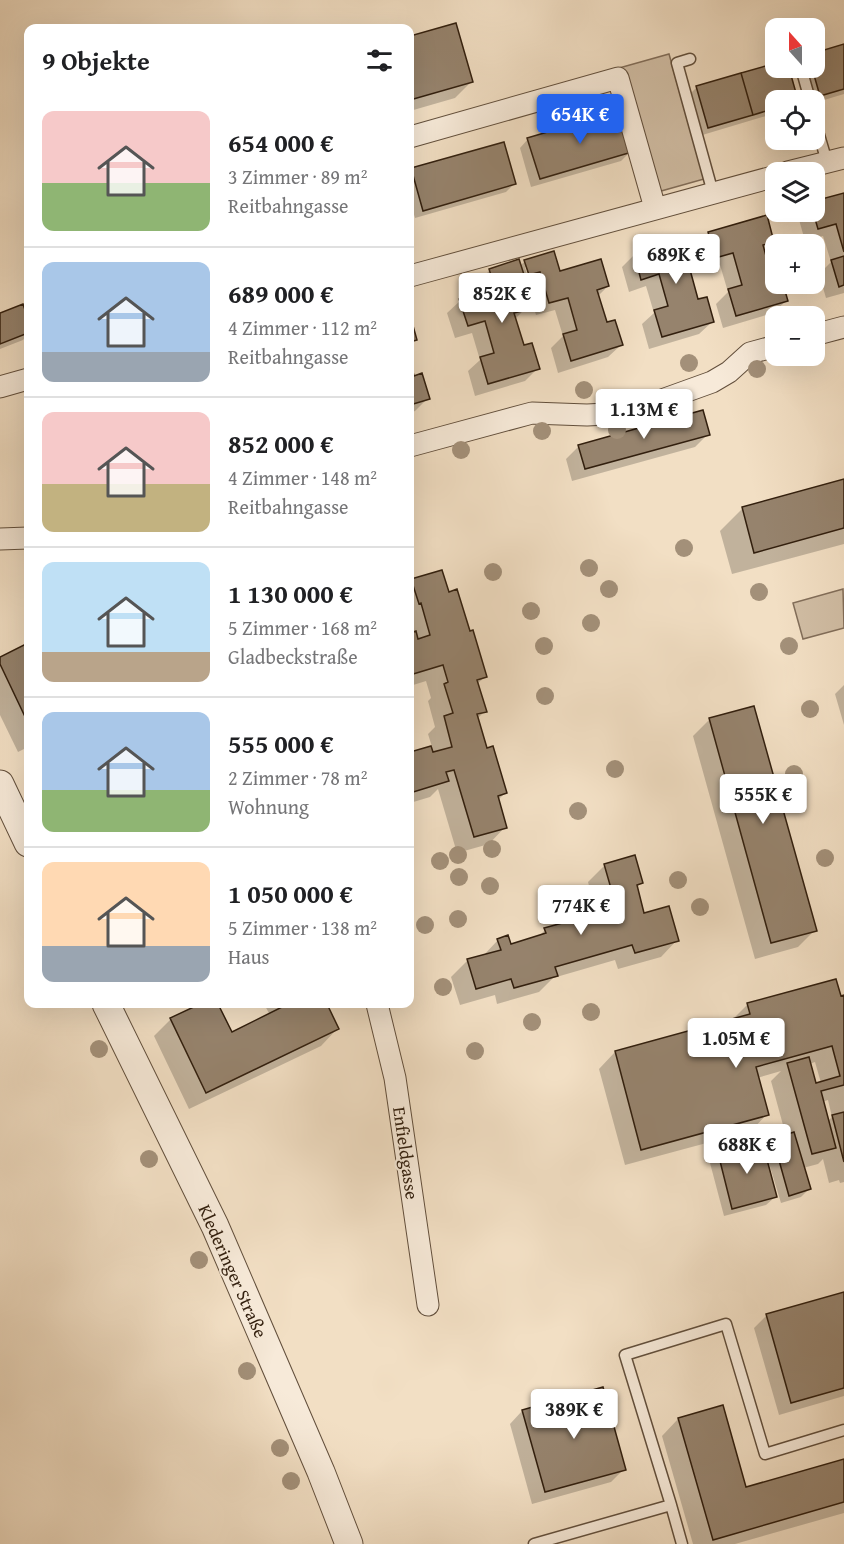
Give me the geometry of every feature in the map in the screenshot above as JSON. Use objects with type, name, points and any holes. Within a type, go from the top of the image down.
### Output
[{"type":"street","points":[[414,136],[618,78],[655,208]]},
{"type":"street","points":[[414,275],[765,179]]},
{"type":"street","points":[[825,332],[844,327]]},
{"type":"street","points":[[414,446],[532,413],[587,415],[626,413],[712,382],[729,372],[750,353],[765,349]]},
{"type":"street","points":[[0,387],[24,380]]},
{"type":"street","points":[[0,539],[24,538]]},
{"type":"street","points":[[0,784],[24,835]]},
{"type":"street","name":"Klederinger Straße","points":[[108,1008],[214,1226],[350,1544]]},
{"type":"street","name":"Enfieldgasse","points":[[378,1008],[395,1078],[428,1305]]},
{"type":"lane","points":[[690,59],[677,63],[713,193]]},
{"type":"lane","points":[[825,140],[835,160]]},
{"type":"lane","points":[[682,1544],[625,1354],[726,1324],[765,1454],[844,1430]]},
{"type":"lane","points":[[534,1544],[671,1505]]},
{"type":"shaded area","points":[[669,54],[704,179],[654,193],[619,68]]},
{"type":"shaded area","points":[[843,589],[844,628],[803,639],[793,603]]},
{"type":"building","points":[[456,23],[473,82],[414,99],[414,35]]},
{"type":"building","points":[[844,44],[844,89],[825,95],[825,90],[818,90],[815,78],[825,78],[825,50]]},
{"type":"building","points":[[765,66],[765,78],[792,78],[795,90],[765,90],[765,111],[753,115],[741,73]]},
{"type":"building","points":[[741,73],[753,115],[708,128],[696,86]]},
{"type":"building","points":[[619,111],[632,152],[540,179],[527,138]]},
{"type":"building","points":[[504,142],[516,184],[423,211],[414,179],[414,167]]},
{"type":"building","points":[[844,193],[844,252],[836,224],[818,229],[816,222],[825,222],[825,198]]},
{"type":"building","points":[[765,216],[765,222],[769,222],[772,234],[765,234],[765,244],[763,245],[765,294],[786,294],[788,301],[736,316],[728,289],[742,285],[733,253],[715,258],[708,232]]},
{"type":"building","points":[[693,236],[700,263],[689,266],[698,299],[707,297],[714,322],[662,337],[654,310],[668,306],[659,274],[641,280],[634,253]]},
{"type":"building","points":[[554,251],[560,271],[601,259],[609,286],[597,290],[607,322],[615,320],[623,345],[571,361],[563,334],[577,330],[568,298],[549,303],[540,272],[529,275],[524,260]]},
{"type":"building","points":[[844,256],[844,285],[839,287],[831,260]]},
{"type":"building","points":[[519,259],[526,281],[518,283],[526,310],[514,313],[524,345],[532,343],[540,369],[488,384],[480,357],[494,353],[485,321],[468,326],[459,299],[495,288],[489,269]]},
{"type":"building","points":[[23,304],[24,335],[0,344],[0,313]]},
{"type":"building","points":[[422,373],[430,399],[414,404],[414,376]]},
{"type":"building","points":[[703,410],[710,435],[585,469],[578,445]]},
{"type":"building","points":[[844,479],[844,528],[754,553],[742,507]]},
{"type":"building","points":[[442,570],[449,592],[457,589],[470,631],[473,630],[487,677],[477,680],[487,712],[477,714],[487,748],[493,746],[507,793],[498,796],[507,828],[474,837],[454,770],[446,772],[449,781],[414,792],[414,751],[431,746],[433,752],[452,747],[444,716],[453,713],[444,684],[448,682],[443,665],[414,674],[414,632],[416,631],[418,639],[430,635],[421,603],[419,604],[414,588],[414,578]]},
{"type":"building","points":[[24,645],[24,715],[0,664],[0,657]]},
{"type":"building","points":[[754,706],[817,931],[771,943],[709,718]]},
{"type":"building","points":[[635,855],[643,883],[637,885],[644,913],[669,906],[679,941],[635,953],[632,945],[555,967],[558,976],[514,988],[511,979],[476,989],[467,959],[501,950],[497,939],[508,935],[511,944],[546,933],[544,928],[621,907],[616,890],[612,892],[604,864]]},
{"type":"building","points":[[836,979],[841,996],[844,995],[844,1085],[821,1091],[836,1148],[812,1154],[787,1063],[809,1057],[816,1083],[840,1076],[832,1046],[756,1067],[769,1115],[641,1150],[615,1051],[750,1014],[747,1003]]},
{"type":"building","points":[[191,1008],[220,1008],[232,1032],[280,1008],[329,1008],[339,1029],[206,1093],[170,1018]]},
{"type":"building","points":[[844,1112],[844,1162],[832,1115]]},
{"type":"building","points":[[794,1132],[811,1189],[789,1196],[773,1139]]},
{"type":"building","points":[[762,1141],[777,1197],[732,1209],[718,1153]]},
{"type":"building","points":[[844,1292],[844,1388],[791,1403],[766,1314]]},
{"type":"building","points":[[603,1387],[626,1470],[545,1492],[522,1410]]},
{"type":"building","points":[[723,1405],[746,1487],[844,1459],[844,1502],[713,1540],[678,1418]]}]
